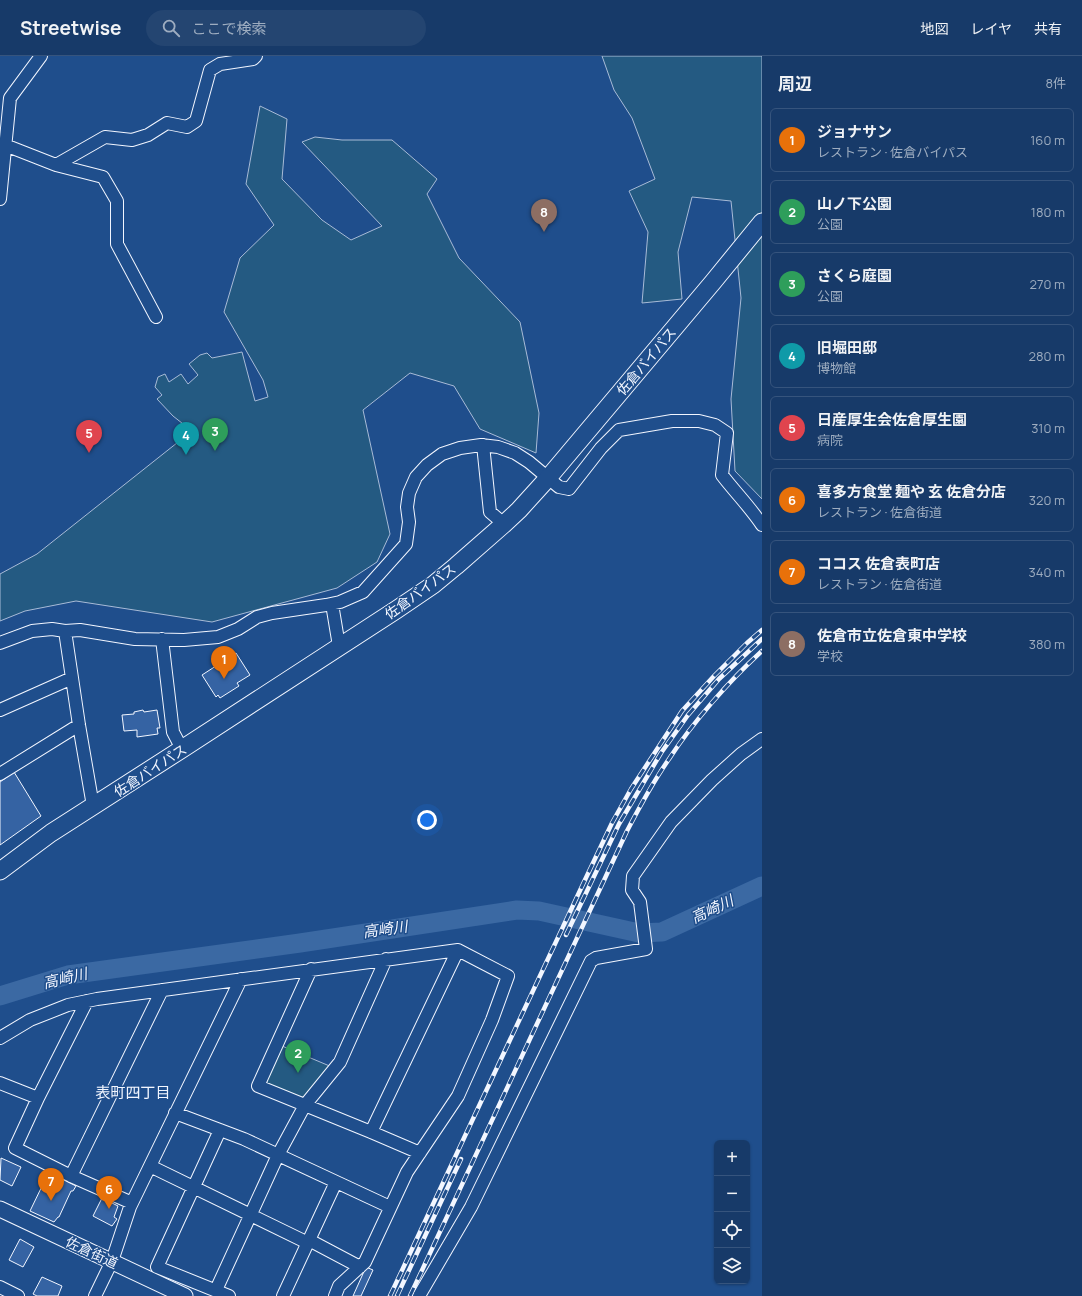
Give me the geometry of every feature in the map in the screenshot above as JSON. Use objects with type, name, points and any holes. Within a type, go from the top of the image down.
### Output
[{"type":"highway","name":"佐倉バイパス","points":[[0,871],[51,833],[434,584],[504,524],[548,478],[762,222]]},
{"type":"main road","name":"佐倉街道","points":[[1,1211],[185,1296]]},
{"type":"street","points":[[0,110],[41,56]]},
{"type":"street","points":[[56,165],[105,137],[132,140],[148,135],[167,123],[187,127],[196,121],[210,70],[220,64],[253,59],[256,56]]},
{"type":"street","points":[[0,199],[3,147],[10,98]]},
{"type":"street","points":[[3,147],[56,165],[103,177],[117,201],[117,244],[156,317]]},
{"type":"street","points":[[0,643],[32,631],[52,629],[65,631],[80,630],[135,638],[184,640],[218,637],[238,629],[257,617],[272,613],[287,612],[340,602],[363,592],[406,544],[409,522],[407,507],[409,493],[416,477],[427,465],[442,454],[460,448],[498,446],[515,453],[529,462],[558,487],[569,489],[601,448],[619,430],[672,421],[699,421],[715,425],[727,433],[722,475],[762,525]]},
{"type":"street","points":[[483,446],[490,512],[504,524]]},
{"type":"street","points":[[332,604],[339,646]]},
{"type":"street","points":[[65,631],[93,806]]},
{"type":"street","points":[[162,639],[173,732],[182,749]]},
{"type":"street","points":[[0,710],[72,678]]},
{"type":"street","points":[[0,774],[79,725]]},
{"type":"street","points":[[419,1296],[470,1208],[591,961],[596,958],[646,949],[640,902],[632,890],[633,876],[671,822],[712,780],[762,739]]},
{"type":"street","points":[[371,1132],[458,950]]},
{"type":"street","points":[[0,1038],[30,1020],[68,1005],[87,1001],[458,950],[508,976],[492,1020],[458,1096],[407,1172],[365,1262],[339,1286],[335,1296]]},
{"type":"street","points":[[216,1290],[278,1155],[305,1104],[340,1062],[386,959]]},
{"type":"street","points":[[311,969],[258,1086],[305,1104],[420,1153]]},
{"type":"street","points":[[95,1296],[112,1261],[132,1203],[241,979]]},
{"type":"street","points":[[71,1176],[162,990]]},
{"type":"street","points":[[87,1001],[38,1098],[15,1148],[71,1176],[132,1203]]},
{"type":"street","points":[[0,1083],[38,1098]]},
{"type":"street","points":[[175,1113],[244,1139],[390,1207]]},
{"type":"street","points":[[220,1130],[157,1267],[229,1296]]},
{"type":"street","points":[[150,1166],[360,1267]]},
{"type":"street","points":[[283,1296],[336,1182]]},
{"type":"street","points":[[0,1287],[18,1296]]},
{"type":"shaded area","points":[[602,56],[762,56],[762,499],[735,471],[731,399],[741,298],[731,201],[692,197],[678,252],[682,299],[642,303],[648,232],[629,191],[655,179],[632,118],[614,90]]},
{"type":"shaded area","points":[[260,106],[287,119],[282,179],[322,220],[351,240],[382,226],[302,142],[315,137],[342,140],[392,140],[437,179],[427,194],[459,258],[520,322],[539,413],[536,453],[480,429],[454,386],[410,373],[363,410],[390,534],[377,562],[337,588],[212,622],[76,601],[25,611],[0,621],[0,574],[37,554],[192,431],[173,416],[157,399],[162,395],[155,387],[158,377],[165,374],[169,382],[181,374],[188,384],[198,375],[189,364],[200,355],[207,353],[212,358],[242,352],[255,401],[268,397],[263,380],[224,312],[240,258],[274,225],[246,184]]},
{"type":"shaded area","points":[[282,1046],[332,1067],[303,1099],[268,1085],[266,1079]]},
{"type":"building","points":[[236,653],[250,675],[237,683],[239,686],[220,698],[218,695],[216,697],[202,675]]},
{"type":"building","points":[[143,710],[144,712],[157,710],[160,728],[157,728],[158,734],[137,737],[137,730],[124,731],[122,715],[134,714],[134,712]]},
{"type":"building","points":[[14,772],[41,816],[0,845],[0,782]]},
{"type":"building","points":[[1,1158],[21,1167],[12,1186],[0,1180]]},
{"type":"building","points":[[52,1174],[58,1177],[57,1181],[59,1183],[62,1179],[76,1186],[73,1191],[71,1191],[59,1217],[54,1222],[30,1211],[45,1180],[48,1181]]},
{"type":"building","points":[[102,1198],[118,1206],[114,1217],[117,1219],[112,1226],[93,1216]]},
{"type":"building","points":[[20,1239],[34,1247],[23,1267],[9,1260]]},
{"type":"building","points":[[366,1267],[373,1270],[361,1296],[353,1296]]},
{"type":"building","points":[[42,1277],[62,1286],[58,1296],[37,1296],[33,1294]]},
{"type":"waterway","name":"高崎川","points":[[0,996],[68,975],[300,943],[517,910],[539,911],[639,933],[662,932],[762,886]]},
{"type":"railway","points":[[390,1296],[612,823],[631,789],[682,711],[714,676],[762,630]]},
{"type":"railway","points":[[566,935],[619,824],[661,753],[688,715],[719,679],[762,639]]},
{"type":"railway","points":[[410,1296],[627,831],[642,803],[663,768],[700,716],[737,675],[762,651]]},
{"type":"railway","points":[[397,1296],[461,1159]]},
{"type":"place","name":"佐倉市立佐倉東中学校","points":[[544,232]]},
{"type":"place","name":"さくら庭園","points":[[215,451]]},
{"type":"place","name":"日産厚生会佐倉厚生園","points":[[89,453]]},
{"type":"place","name":"旧堀田邸","points":[[186,455]]},
{"type":"place","name":"ジョナサン","points":[[224,679]]},
{"type":"place","name":"山ノ下公園","points":[[298,1073]]},
{"type":"place","name":"ココス 佐倉表町店","points":[[51,1201]]},
{"type":"place","name":"喜多方食堂 麺や 玄 佐倉分店","points":[[109,1209]]},
{"type":"district","name":"表町四丁目","points":[[133,1092]]}]
